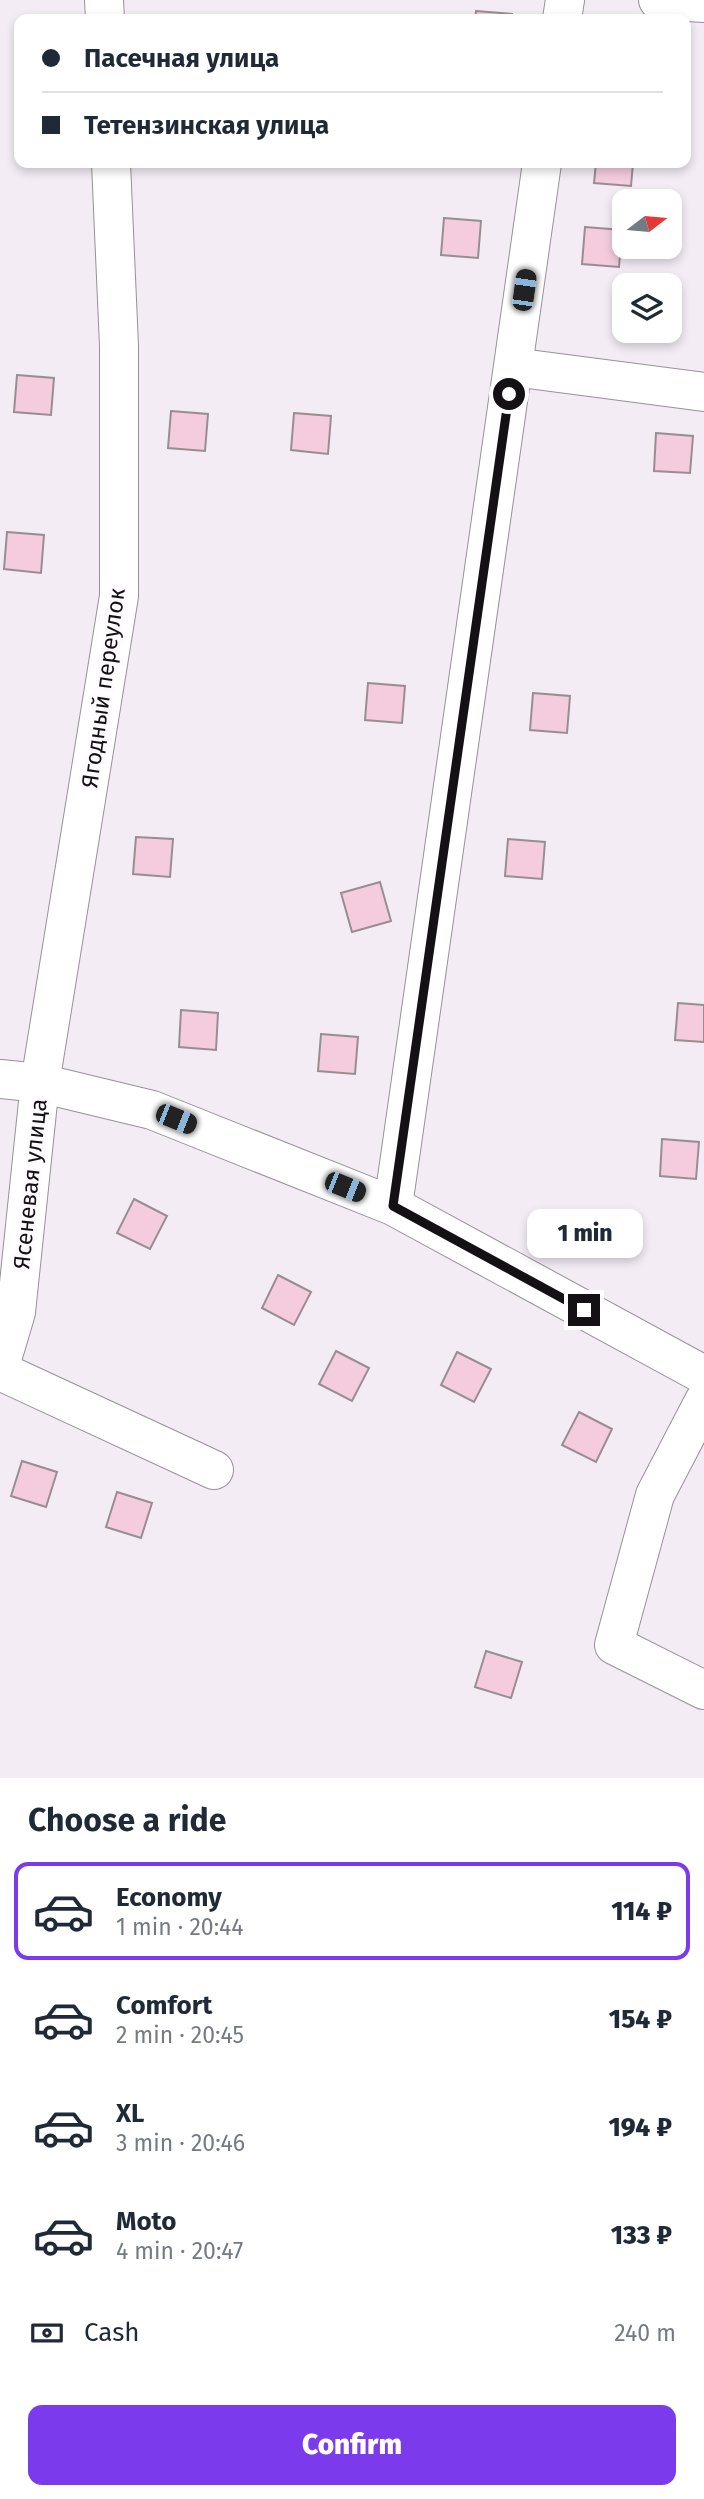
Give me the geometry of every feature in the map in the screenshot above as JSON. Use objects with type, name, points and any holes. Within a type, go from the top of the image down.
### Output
[{"type":"street","points":[[658,0],[704,3]]},
{"type":"street","name":"Ягодный переулок","points":[[40,1083],[119,596],[119,346],[111,168]]},
{"type":"street","points":[[393,1206],[541,168]]},
{"type":"street","points":[[513,367],[704,393]]},
{"type":"street","points":[[0,1079],[40,1083],[152,1110],[393,1206],[704,1375]]},
{"type":"street","name":"Ясеневая улица","points":[[0,1368],[16,1312],[40,1083]]},
{"type":"street","points":[[0,1368],[214,1470]]},
{"type":"street","points":[[704,1401],[655,1495],[614,1645],[704,1690]]},
{"type":"building","points":[[476,11],[512,14],[476,14]]},
{"type":"building","points":[[596,168],[633,168],[631,186],[594,183]]},
{"type":"building","points":[[444,218],[481,221],[478,258],[441,255]]},
{"type":"building","points":[[585,227],[612,229],[612,259],[620,259],[619,267],[582,264]]},
{"type":"building","points":[[17,375],[54,378],[51,415],[14,412]]},
{"type":"building","points":[[171,411],[208,414],[205,451],[168,448]]},
{"type":"building","points":[[294,413],[331,416],[328,454],[291,450]]},
{"type":"building","points":[[656,433],[693,436],[690,473],[654,471]]},
{"type":"building","points":[[7,532],[44,535],[41,573],[4,569]]},
{"type":"building","points":[[368,683],[405,686],[402,723],[365,720]]},
{"type":"building","points":[[533,693],[570,696],[567,733],[530,730]]},
{"type":"building","points":[[136,837],[173,839],[170,877],[133,874]]},
{"type":"building","points":[[508,839],[545,842],[542,879],[505,876]]},
{"type":"building","points":[[380,882],[391,921],[352,932],[341,893]]},
{"type":"building","points":[[678,1003],[704,1005],[704,1042],[675,1040]]},
{"type":"building","points":[[181,1010],[218,1013],[216,1050],[179,1047]]},
{"type":"building","points":[[321,1034],[358,1037],[355,1074],[318,1071]]},
{"type":"building","points":[[662,1139],[699,1142],[696,1179],[660,1176]]},
{"type":"building","points":[[134,1199],[167,1216],[150,1249],[117,1233]]},
{"type":"building","points":[[278,1275],[311,1292],[294,1325],[262,1308]]},
{"type":"building","points":[[336,1351],[369,1368],[352,1401],[319,1384]]},
{"type":"building","points":[[457,1352],[491,1369],[474,1402],[441,1385]]},
{"type":"building","points":[[579,1412],[612,1429],[596,1462],[562,1445]]},
{"type":"building","points":[[22,1461],[57,1472],[46,1507],[11,1496]]},
{"type":"building","points":[[117,1492],[152,1503],[141,1538],[106,1527]]},
{"type":"building","points":[[486,1651],[522,1662],[511,1698],[475,1687]]},
{"type":"route","points":[[509,394],[393,1206],[584,1310]]}]
